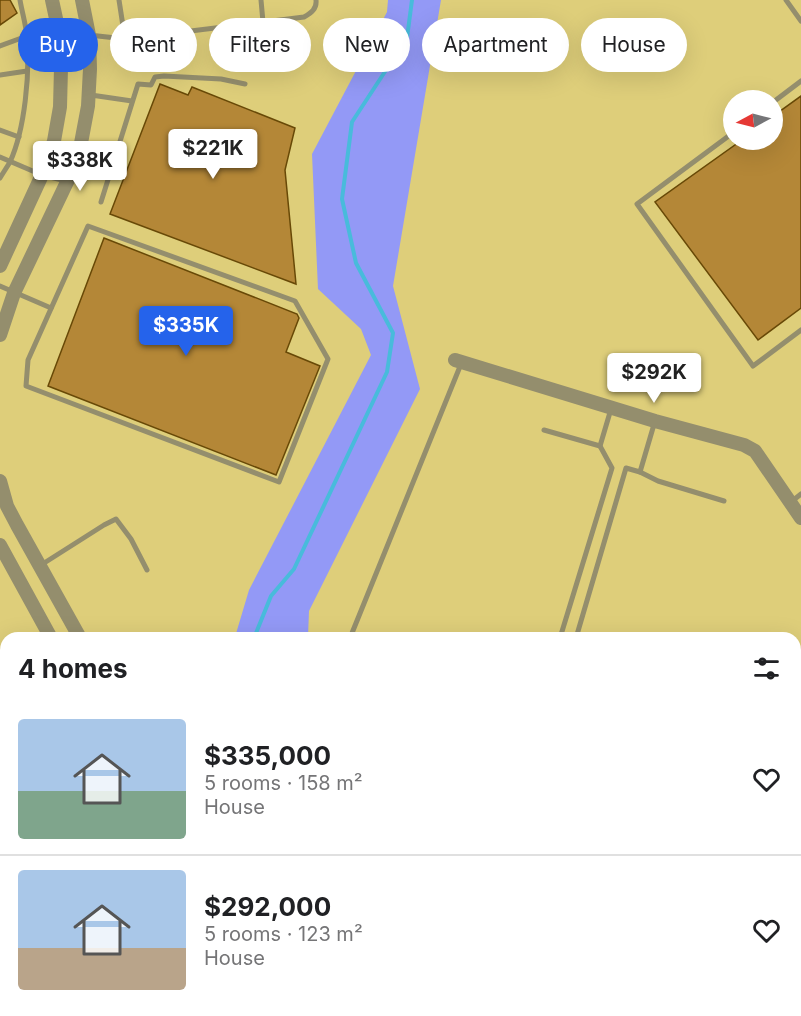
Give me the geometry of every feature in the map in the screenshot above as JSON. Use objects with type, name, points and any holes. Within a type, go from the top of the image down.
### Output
[{"type":"street","points":[[52,0],[56,18]]},
{"type":"street","points":[[82,0],[86,18]]},
{"type":"street","points":[[0,266],[42,175],[54,141],[60,107],[60,72]]},
{"type":"street","points":[[0,335],[14,293],[78,159],[89,94],[89,72]]},
{"type":"street","points":[[458,361],[744,445],[755,451],[795,498],[801,518]]},
{"type":"street","points":[[0,481],[7,506],[77,632]]},
{"type":"street","points":[[0,544],[48,632]]},
{"type":"street","points":[[31,603],[54,591]]},
{"type":"lane","points":[[20,0],[24,18]]},
{"type":"lane","points":[[119,0],[122,18]]},
{"type":"lane","points":[[261,0],[263,18]]},
{"type":"lane","points":[[296,18],[304,17],[312,12],[317,4],[316,0]]},
{"type":"lane","points":[[786,0],[801,21]]},
{"type":"lane","points":[[0,46],[18,39]]},
{"type":"lane","points":[[0,75],[20,72]]},
{"type":"lane","points":[[0,178],[10,162],[19,137],[27,72]]},
{"type":"lane","points":[[101,202],[138,84],[151,85],[155,77],[184,77],[221,79],[245,84]]},
{"type":"lane","points":[[783,95],[801,81]]},
{"type":"lane","points":[[89,94],[132,101]]},
{"type":"lane","points":[[0,130],[19,137]]},
{"type":"lane","points":[[723,140],[638,204],[753,366],[801,330]]},
{"type":"lane","points":[[0,157],[42,175],[68,181]]},
{"type":"lane","points":[[78,159],[110,171]]},
{"type":"lane","points":[[88,226],[295,301],[328,359],[279,482],[26,386],[28,360],[51,308],[88,226]]},
{"type":"lane","points":[[0,286],[51,308]]},
{"type":"lane","points":[[352,632],[458,361]]},
{"type":"lane","points":[[600,446],[612,407]]},
{"type":"lane","points":[[640,472],[656,420]]},
{"type":"lane","points":[[544,430],[600,446],[612,468],[562,632]]},
{"type":"lane","points":[[578,632],[626,468],[658,481],[724,501]]},
{"type":"lane","points":[[40,566],[116,519],[131,538],[147,570]]},
{"type":"shaded area","points":[[388,0],[441,0],[438,18],[422,18],[422,72],[429,72],[393,286],[420,389],[309,611],[308,632],[236,632],[249,590],[371,355],[361,329],[318,289],[312,154],[355,72],[410,72],[410,18],[384,18]]},
{"type":"building","points":[[0,0],[10,0],[17,13],[0,25]]},
{"type":"building","points":[[160,84],[188,95],[192,87],[295,128],[285,170],[296,284],[110,214]]},
{"type":"building","points":[[801,96],[801,308],[758,340],[655,202],[728,150],[783,150],[783,109]]},
{"type":"building","points":[[104,238],[297,314],[299,318],[286,352],[320,366],[276,475],[48,386]]},
{"type":"waterway","points":[[256,632],[271,596],[294,569],[387,372],[393,333],[356,263],[342,199],[352,122],[407,38],[412,0]]}]
